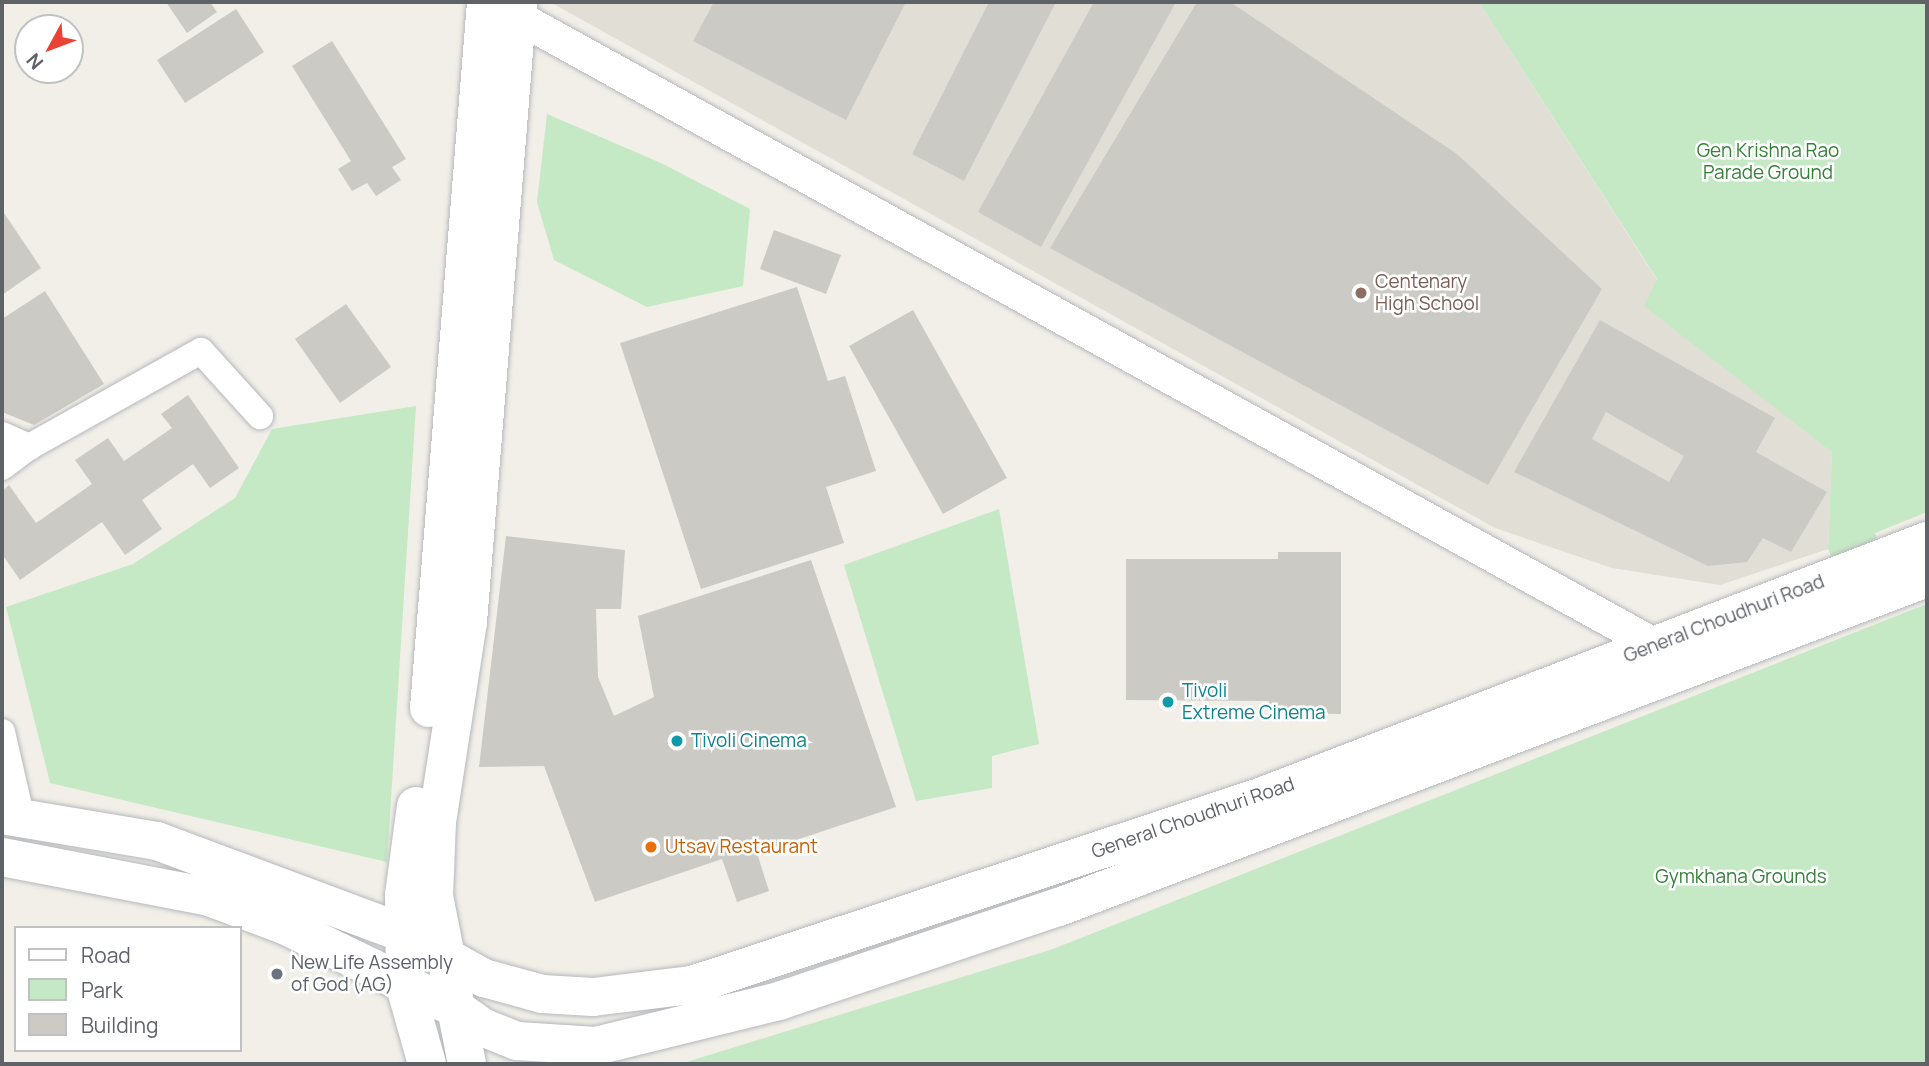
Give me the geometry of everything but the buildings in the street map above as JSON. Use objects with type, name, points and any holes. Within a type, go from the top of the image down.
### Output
[{"type":"main road","points":[[427,1064],[405,986],[403,933],[408,867],[433,679],[503,6]]},
{"type":"main road","points":[[467,1064],[434,896],[437,822],[468,622],[503,6]]},
{"type":"main road","name":"General Choudhuri Road","points":[[12,817],[158,841],[403,933],[484,978],[542,994],[593,997],[692,985],[1260,797],[1927,541]]},
{"type":"main road","name":"General Choudhuri Road","points":[[405,986],[455,1009],[482,1027],[517,1041],[596,1046],[779,1000],[1059,907],[1927,578]]},
{"type":"main road","points":[[2,856],[209,897],[284,925],[405,986]]},
{"type":"main road","points":[[351,914],[379,896],[408,867]]},
{"type":"main road","points":[[563,1064],[596,1046]]},
{"type":"street","points":[[503,6],[1657,646]]},
{"type":"street","points":[[2,467],[29,447],[201,351],[260,416]]},
{"type":"street","points":[[2,435],[29,447]]},
{"type":"street","points":[[2,732],[12,817]]},
{"type":"shaded area","name":"Centenary High School","points":[[550,2],[1479,2],[1657,280],[1769,398],[1832,452],[1828,549],[1720,585],[1612,568],[1495,528]]},
{"type":"green space","name":"Gen Krishna Rao Parade Ground","points":[[1479,2],[1927,2],[1927,512],[1875,533],[1881,550],[1836,566],[1828,549],[1832,452],[1644,306],[1657,279]]},
{"type":"green space","points":[[547,114],[661,163],[750,209],[743,286],[647,307],[554,260],[537,202]]},
{"type":"green space","points":[[416,406],[387,862],[50,783],[6,607],[133,564],[235,498],[272,429]]},
{"type":"green space","points":[[999,509],[1039,744],[992,756],[992,788],[916,801],[844,565]]},
{"type":"green space","name":"Gymkhana Grounds","points":[[1927,604],[1927,1064],[680,1064],[1053,949]]},
{"type":"place","name":"Centenary High School","points":[[1361,293]]},
{"type":"place","name":"Tivoli Extreme Cinema","points":[[1168,702]]},
{"type":"place","name":"Tivoli Cinema","points":[[677,741]]},
{"type":"place","name":"Utsav Restaurant","points":[[651,847]]},
{"type":"place","name":"New Life Assembly of God (AG)","points":[[277,974]]}]
